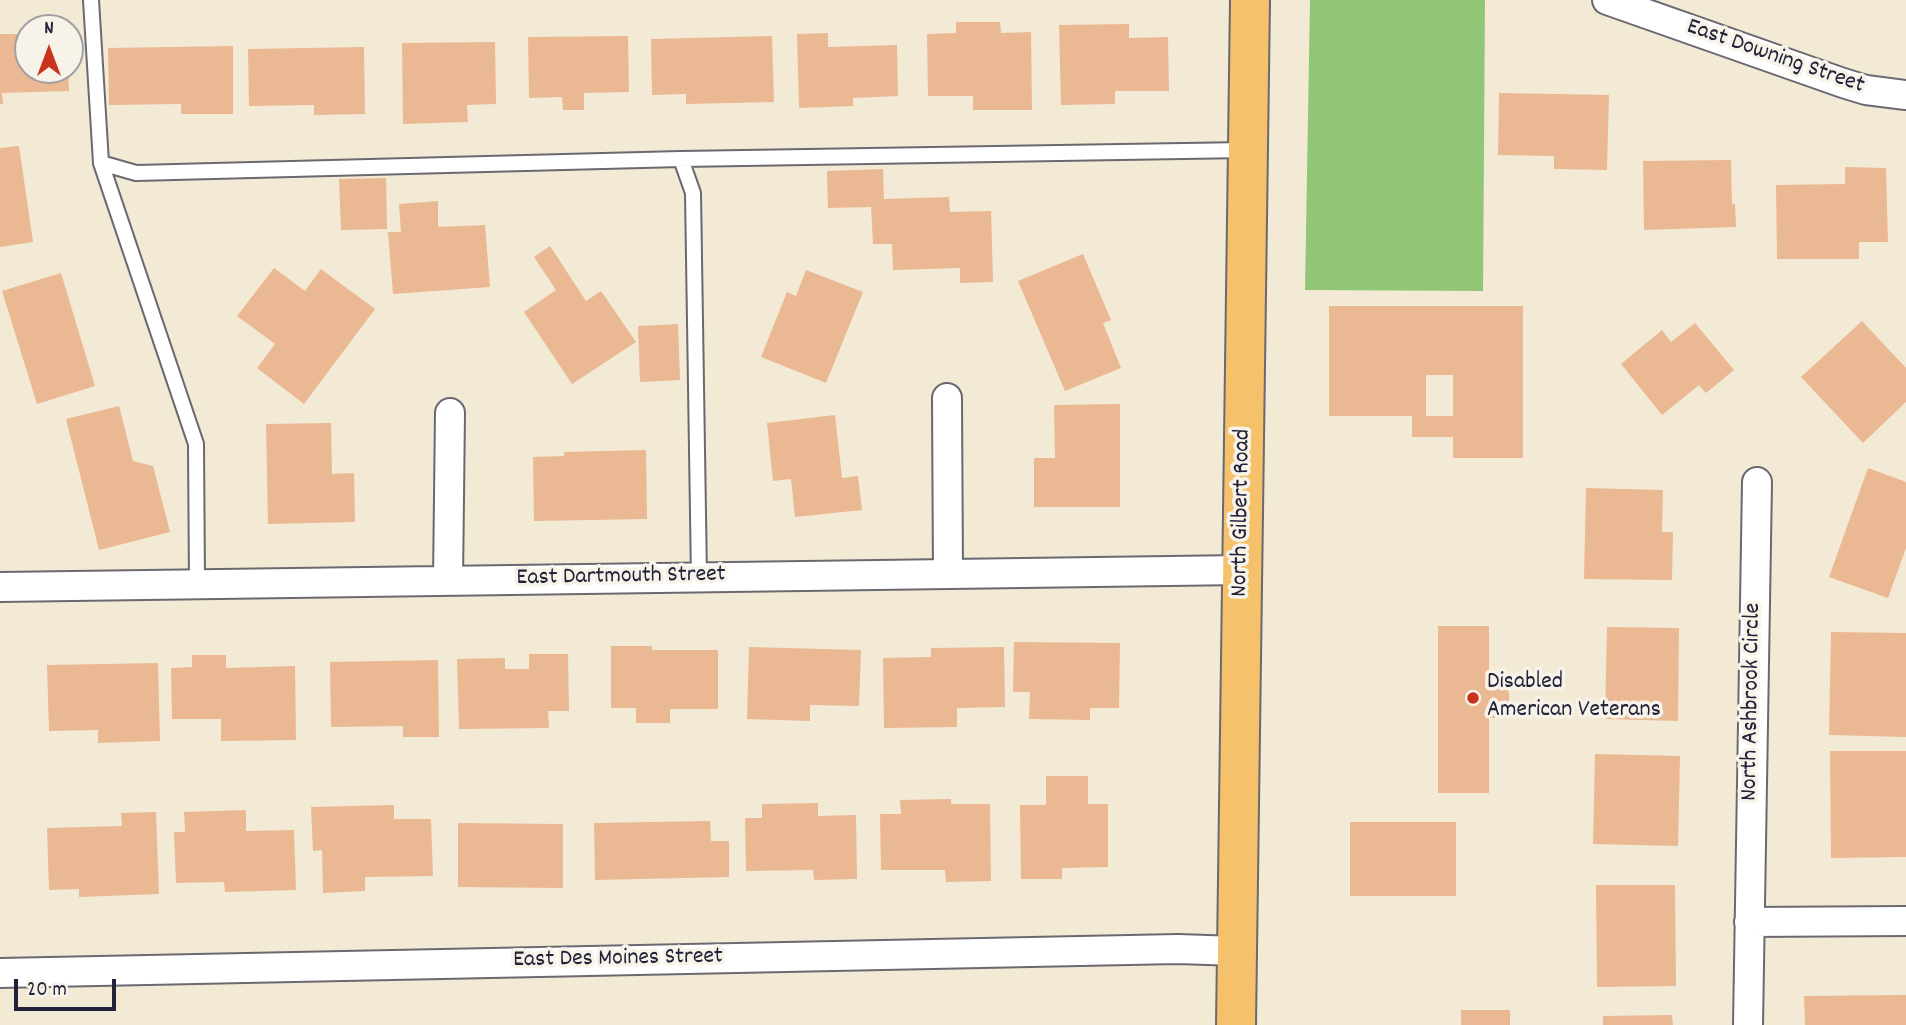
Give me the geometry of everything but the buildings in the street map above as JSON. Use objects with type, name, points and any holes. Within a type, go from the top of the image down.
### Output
[{"type":"main road","name":"North Gilbert Road","points":[[1236,1025],[1250,0]]},
{"type":"street","name":"East Downing Street","points":[[1607,0],[1843,83],[1866,90],[1906,95]]},
{"type":"street","points":[[947,398],[948,574]]},
{"type":"street","points":[[448,580],[450,413]]},
{"type":"street","name":"North Ashbrook Circle","points":[[1748,1025],[1757,482]]},
{"type":"street","name":"East Dartmouth Street","points":[[0,587],[1242,570]]},
{"type":"street","points":[[1749,922],[1906,921]]},
{"type":"street","name":"East Des Moines Street","points":[[0,973],[1164,950],[1237,951]]},
{"type":"lane","points":[[91,0],[101,163],[196,444],[197,584]]},
{"type":"lane","points":[[101,163],[136,173],[681,159],[1248,149]]},
{"type":"lane","points":[[681,159],[693,192],[699,578]]},
{"type":"green space","points":[[1310,0],[1485,0],[1483,291],[1305,290]]},
{"type":"place","name":"Disabled American Veterans","points":[[1473,698]]}]
